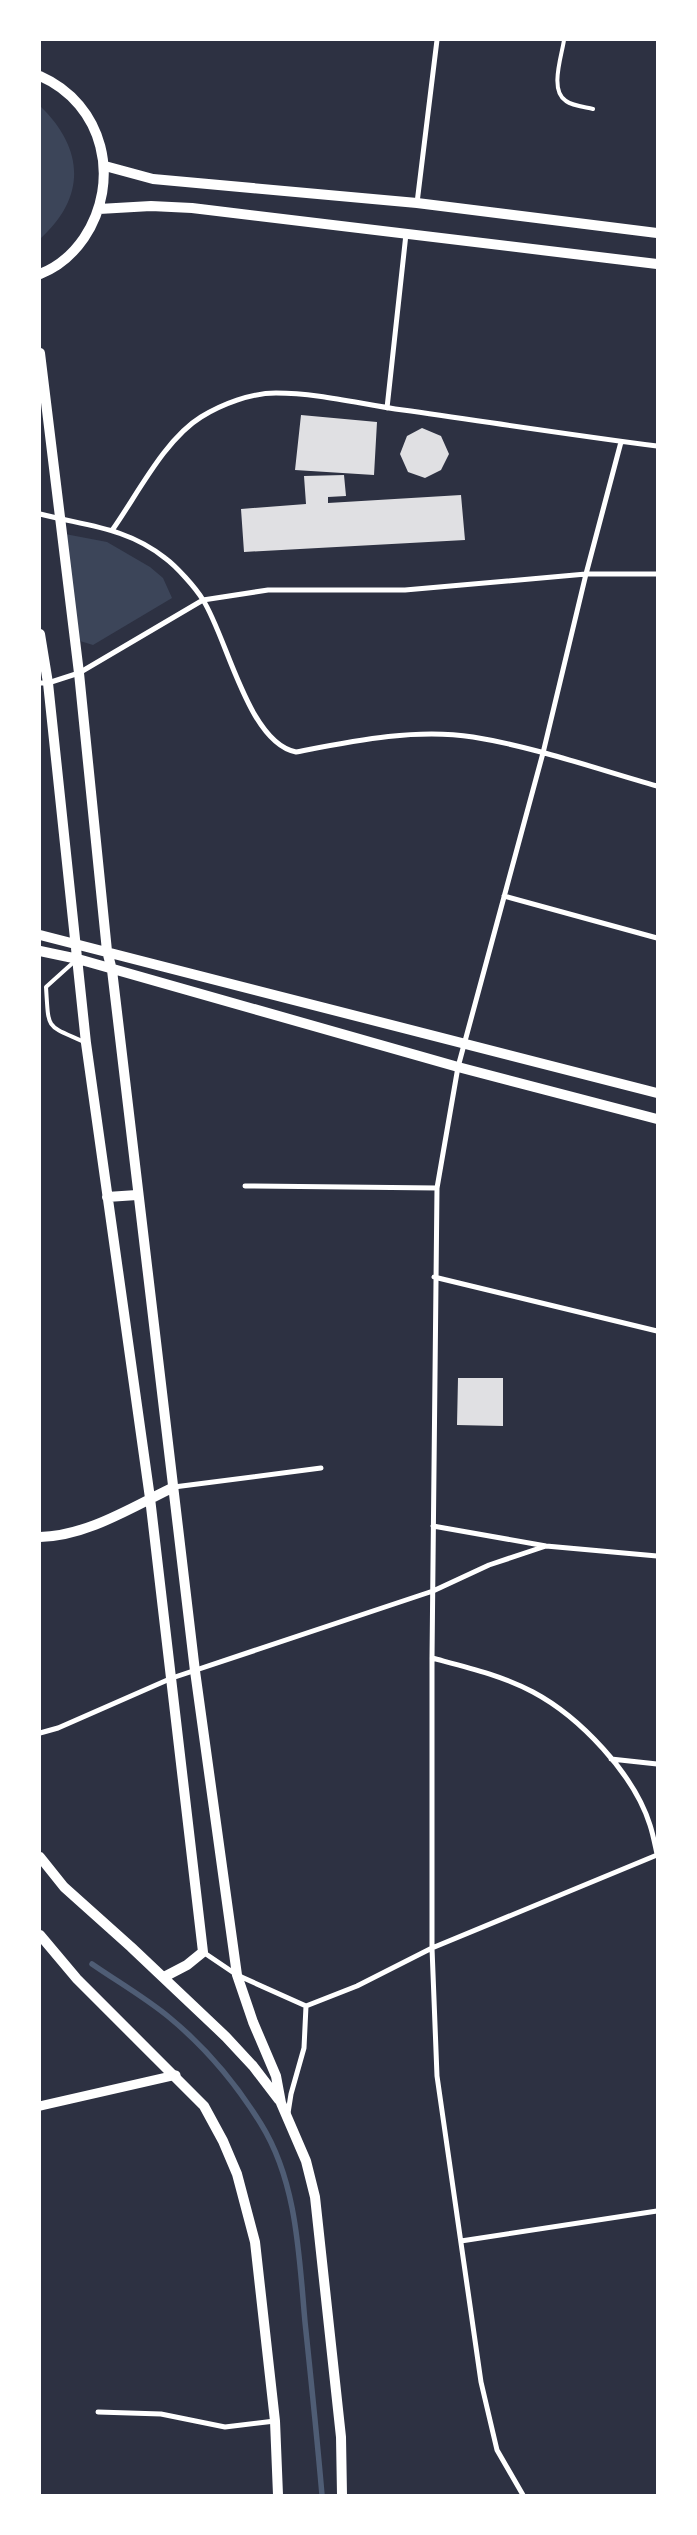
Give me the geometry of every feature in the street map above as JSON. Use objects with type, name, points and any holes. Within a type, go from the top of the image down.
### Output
[{"type":"main road","points":[[40,76],[69,94],[86,114],[98,137],[105,166],[103,195],[94,223],[78,247],[63,261],[43,273],[40,284]]},
{"type":"main road","points":[[105,166],[153,179],[417,203],[657,233]]},
{"type":"main road","points":[[99,209],[150,206],[192,208],[657,264]]},
{"type":"main road","points":[[40,353],[79,673],[107,951],[112,970],[137,1195],[195,1670],[237,1975],[253,2022],[276,2076],[281,2103]]},
{"type":"main road","points":[[40,634],[44,683],[78,959],[86,1043],[150,1498],[203,1952],[187,1965],[164,1977]]},
{"type":"main road","points":[[40,935],[76,942],[657,1094]]},
{"type":"main road","points":[[40,951],[78,959],[458,1067],[657,1119]]},
{"type":"main road","points":[[107,1197],[137,1195]]},
{"type":"main road","points":[[40,1537],[69,1534],[174,1487]]},
{"type":"main road","points":[[40,1857],[64,1887],[164,1977],[226,2037],[253,2066],[281,2103],[288,2116],[306,2162],[315,2197],[341,2436],[342,2495]]},
{"type":"main road","points":[[40,1935],[77,1979],[176,2075],[204,2106],[223,2141],[247,2208],[255,2242],[275,2421],[278,2495]]},
{"type":"street","points":[[417,203],[437,40]]},
{"type":"street","points":[[387,408],[406,233]]},
{"type":"street","points":[[113,529],[177,438],[200,418],[230,403],[274,393],[322,396],[387,408],[657,446]]},
{"type":"street","points":[[523,2495],[497,2450],[481,2382],[437,2076],[432,1948],[432,1658],[434,1277],[437,1188],[458,1067],[466,1044],[543,754],[586,574],[621,442]]},
{"type":"street","points":[[40,514],[113,529],[135,539],[166,558],[203,600],[245,694],[268,736],[286,750],[296,752],[384,737],[424,735],[472,737],[543,754],[657,786]]},
{"type":"street","points":[[44,683],[79,673],[203,600],[268,590],[404,590],[586,574],[657,574]]},
{"type":"street","points":[[504,896],[657,938]]},
{"type":"street","points":[[245,1186],[437,1188]]},
{"type":"street","points":[[434,1277],[657,1331]]},
{"type":"street","points":[[174,1487],[320,1468]]},
{"type":"street","points":[[433,1526],[546,1546],[657,1556]]},
{"type":"street","points":[[40,1733],[58,1728],[172,1678],[433,1591],[489,1565],[546,1546]]},
{"type":"street","points":[[203,1952],[237,1975],[306,2006],[357,1986],[432,1948],[657,1855],[650,1824],[635,1793],[611,1759],[593,1738],[534,1692],[498,1676],[432,1658]]},
{"type":"street","points":[[611,1759],[657,1764]]},
{"type":"street","points":[[288,2116],[291,2094],[304,2048],[306,2006]]},
{"type":"street","points":[[40,2106],[176,2075]]},
{"type":"street","points":[[461,2241],[657,2211]]},
{"type":"street","points":[[98,2412],[161,2414],[225,2427],[275,2421]]},
{"type":"lane","points":[[564,40],[558,83],[560,94],[566,101],[593,109]]},
{"type":"lane","points":[[78,959],[46,987],[48,1022],[52,1028],[86,1043]]},
{"type":"shaded area","points":[[40,106],[55,122],[65,139],[72,155],[74,172],[72,190],[66,206],[55,223],[40,239]]},
{"type":"shaded area","points":[[65,534],[107,542],[150,567],[163,578],[172,598],[93,645],[80,641]]},
{"type":"building","points":[[301,415],[377,422],[374,475],[295,470]]},
{"type":"building","points":[[422,428],[441,436],[449,454],[441,470],[425,478],[408,472],[400,454],[407,436]]},
{"type":"building","points":[[344,475],[346,496],[328,497],[328,503],[461,495],[465,540],[244,552],[241,509],[306,504],[304,476]]},
{"type":"building","points":[[458,1378],[503,1378],[503,1426],[457,1425]]},
{"type":"waterway","points":[[92,1964],[161,2011],[196,2041],[242,2095],[273,2146],[289,2194],[298,2245],[322,2495]]}]
